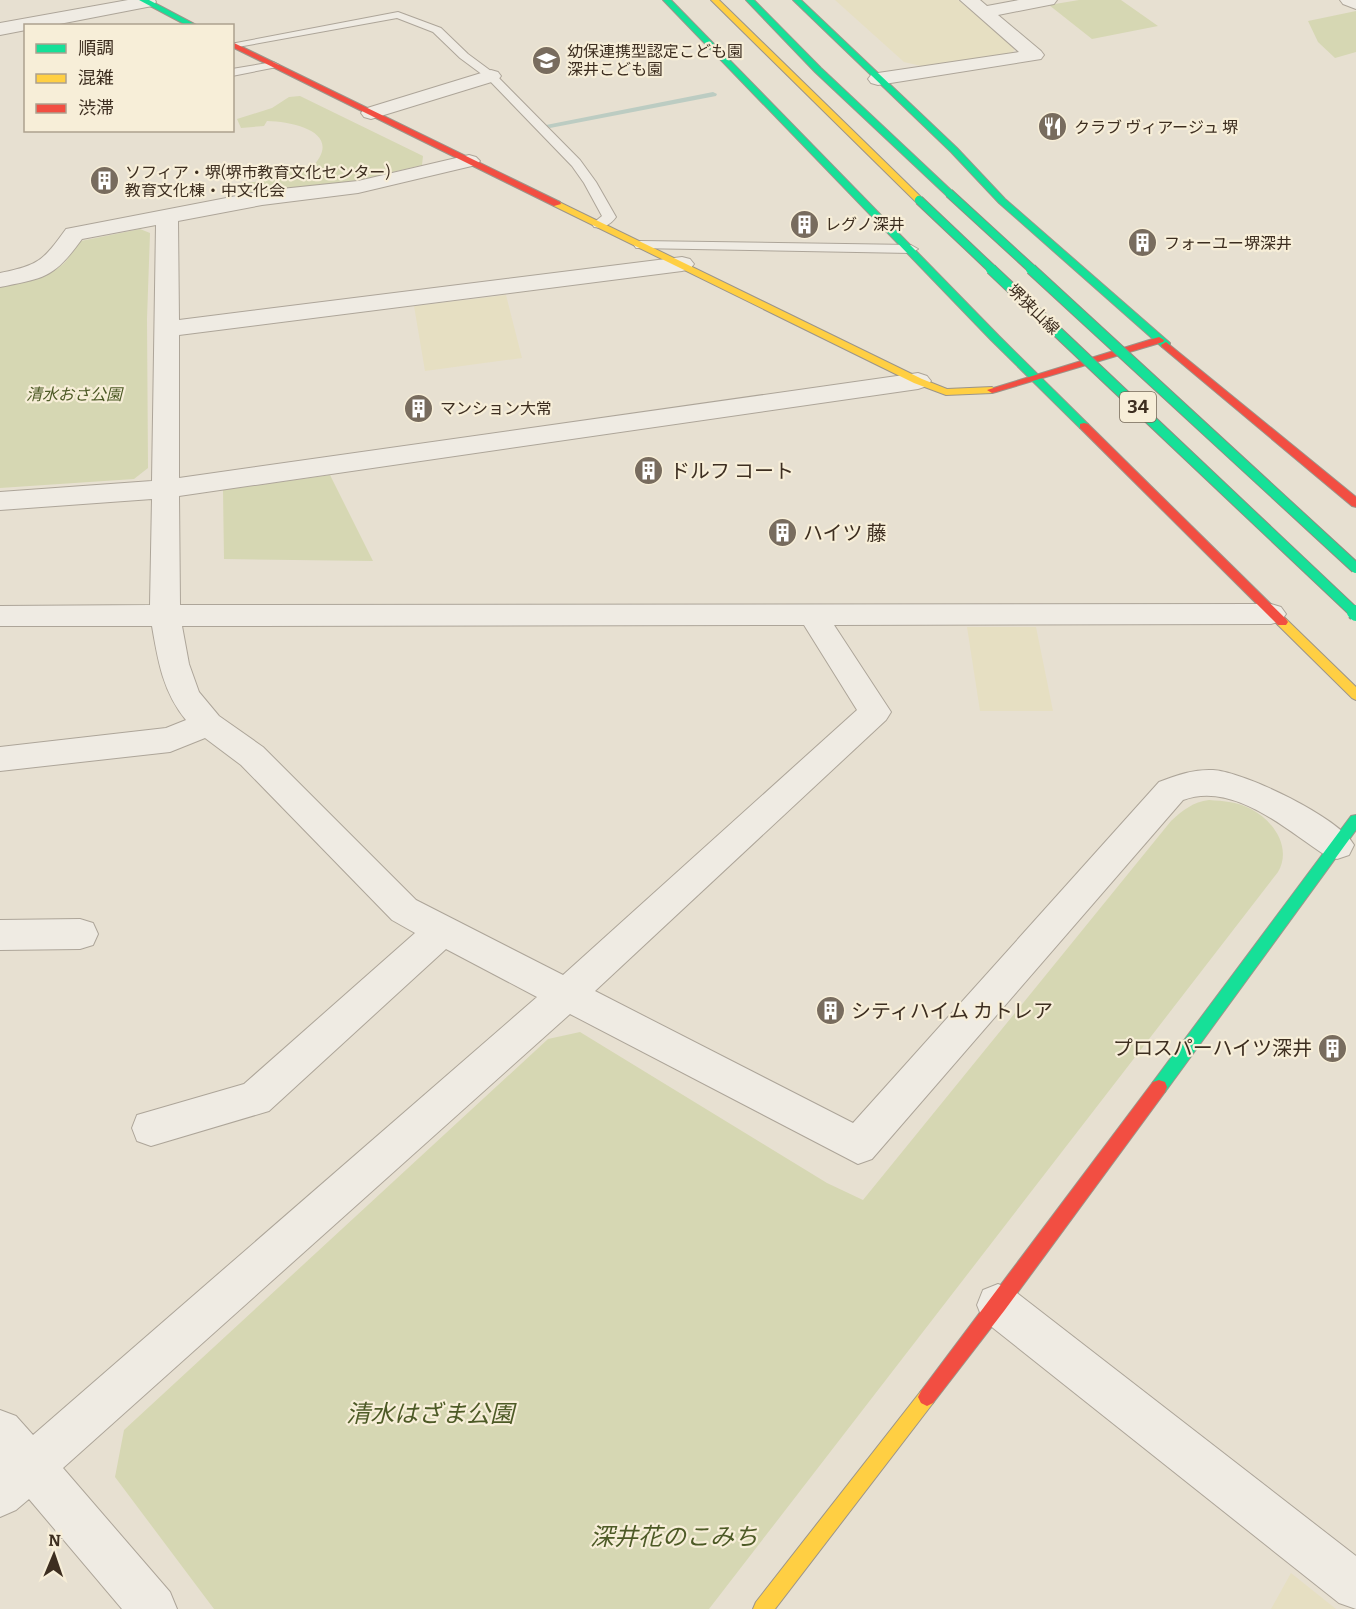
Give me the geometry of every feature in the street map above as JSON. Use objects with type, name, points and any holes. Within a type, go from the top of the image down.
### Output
[{"type":"main road","points":[[667,0],[1035,377],[1271,614],[1356,695]]},
{"type":"main road","name":"堺狭山線","points":[[715,0],[919,200],[1356,614]]},
{"type":"main road","name":"堺狭山線","points":[[750,0],[818,70],[1356,568]]},
{"type":"main road","points":[[796,0],[954,150],[1002,201],[1159,340],[1356,504]]},
{"type":"main road","points":[[145,1],[191,24]]},
{"type":"main road","points":[[234,45],[918,381],[946,392],[965,393],[993,390],[1159,340]]},
{"type":"main road","points":[[763,1609],[998,1305],[1346,832]]},
{"type":"street","points":[[977,6],[1048,0]]},
{"type":"street","points":[[1349,0],[1356,4]]},
{"type":"street","points":[[26,24],[145,1]]},
{"type":"street","points":[[878,79],[929,70],[990,65],[1034,55],[977,6]]},
{"type":"street","points":[[0,29],[24,24]]},
{"type":"street","points":[[371,113],[491,76]]},
{"type":"street","points":[[0,280],[36,273],[56,259],[74,234],[262,198],[358,187],[469,161]]},
{"type":"street","points":[[167,216],[165,615],[174,664],[185,697],[208,724],[252,756],[404,910],[442,930],[568,993],[858,1146],[1171,791],[1198,783],[1235,786],[1270,804],[1346,832]]},
{"type":"street","points":[[168,329],[682,264]]},
{"type":"street","points":[[0,501],[166,489],[918,381]]},
{"type":"street","points":[[15,1479],[568,993],[875,712],[811,613]]},
{"type":"street","points":[[0,615],[1271,614]]},
{"type":"street","points":[[0,759],[170,740],[208,724]]},
{"type":"street","points":[[151,1128],[255,1100],[442,930]]},
{"type":"street","points":[[0,935],[80,934]]},
{"type":"street","points":[[998,1305],[1356,1587]]},
{"type":"street","points":[[0,1432],[15,1479],[153,1609]]},
{"type":"lane","points":[[234,45],[399,15],[437,30],[464,56],[491,76],[576,163],[590,182],[609,217],[598,224]]},
{"type":"lane","points":[[234,73],[273,64]]},
{"type":"lane","points":[[641,245],[911,249]]},
{"type":"shaded area","points":[[835,0],[958,0],[1016,47],[1012,53],[985,58],[921,66],[904,62]]},
{"type":"shaded area","points":[[506,295],[522,358],[425,371],[414,306]]},
{"type":"shaded area","points":[[967,627],[1036,627],[1053,711],[980,711]]},
{"type":"shaded area","points":[[1291,1573],[1336,1609],[1271,1609]]},
{"type":"green space","points":[[1079,0],[1121,0],[1158,26],[1092,39],[1049,5]]},
{"type":"green space","points":[[1356,11],[1356,52],[1335,58],[1318,42],[1308,21]]},
{"type":"green space","points":[[300,96],[423,156],[422,165],[347,183],[250,192],[246,183],[270,180],[299,168],[308,171],[319,159],[323,148],[321,140],[304,128],[267,121],[264,126],[241,128],[237,119],[272,108],[289,97]]},
{"type":"green space","name":"清水おさ公園","points":[[140,229],[150,233],[147,319],[148,468],[134,479],[0,488],[0,286],[42,276],[57,269],[81,241]]},
{"type":"green space","points":[[330,475],[373,561],[224,559],[223,490]]},
{"type":"green space","name":"清水はざま公園","points":[[1209,800],[1241,805],[1251,809],[1267,821],[1282,845],[1282,863],[1278,872],[709,1609],[214,1609],[115,1477],[124,1430],[548,1039],[580,1032],[827,1183],[863,1200],[1171,821],[1188,807]]},
{"type":"waterway","points":[[550,125],[713,94]]},
{"type":"traffic: fast","points":[[143,0],[191,24]]},
{"type":"traffic: fast","points":[[667,0],[995,338],[1084,426]]},
{"type":"traffic: fast","points":[[750,0],[818,70],[949,193]]},
{"type":"traffic: fast","points":[[797,0],[954,150],[1002,201],[1166,345]]},
{"type":"traffic: fast","points":[[949,193],[1356,568]]},
{"type":"traffic: fast","points":[[919,200],[1356,614]]},
{"type":"traffic: fast","points":[[1159,1087],[1356,820]]},
{"type":"traffic: slow","points":[[715,0],[919,200]]},
{"type":"traffic: slow","points":[[557,204],[918,381],[946,392],[992,390]]},
{"type":"traffic: slow","points":[[1282,622],[1356,695]]},
{"type":"traffic: slow","points":[[763,1609],[927,1397]]},
{"type":"traffic: jam","points":[[234,45],[557,204]]},
{"type":"traffic: jam","points":[[992,390],[1159,340]]},
{"type":"traffic: jam","points":[[1166,345],[1356,503]]},
{"type":"traffic: jam","points":[[1084,426],[1282,622]]},
{"type":"traffic: jam","points":[[927,1397],[1159,1087]]},
{"type":"place","name":"幼保連携型認定こども園 深井こども園","points":[[546,60]]},
{"type":"place","name":"クラブ ヴィアージュ 堺","points":[[1053,127]]},
{"type":"place","name":"ソフィア・堺(堺市教育文化センター) 教育文化棟・中文化会","points":[[104,181]]},
{"type":"place","name":"レグノ深井","points":[[804,224]]},
{"type":"place","name":"フォーユー堺深井","points":[[1143,243]]},
{"type":"place","name":"マンション大常","points":[[419,408]]},
{"type":"place","name":"ドルフ コート","points":[[649,471]]},
{"type":"place","name":"ハイツ 藤","points":[[782,533]]},
{"type":"place","name":"シティハイム カトレア","points":[[830,1011]]},
{"type":"place","name":"プロスパーハイツ深井","points":[[1333,1048]]},
{"type":"park label","name":"深井花のこみち","points":[[674,1537]]}]
